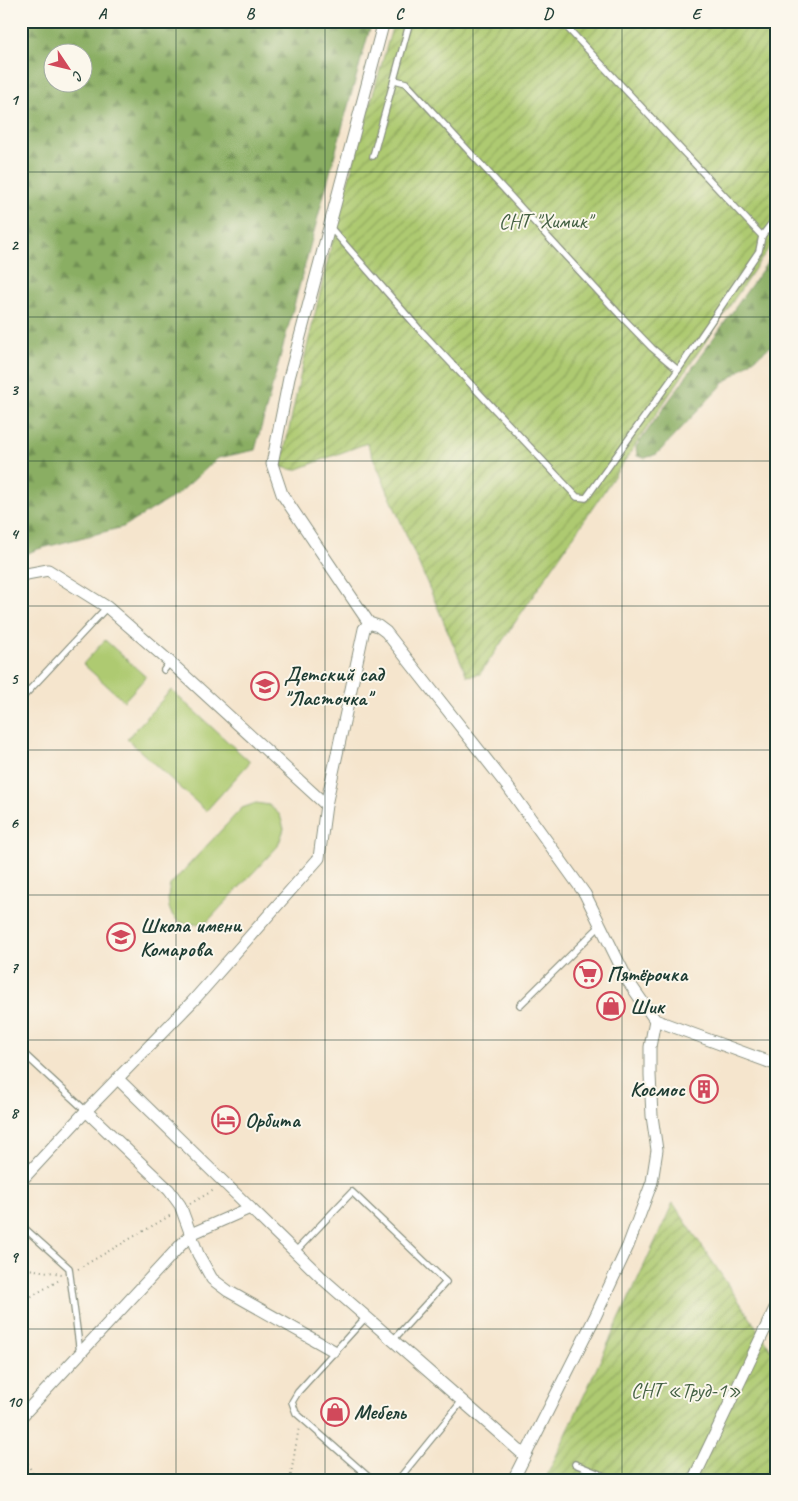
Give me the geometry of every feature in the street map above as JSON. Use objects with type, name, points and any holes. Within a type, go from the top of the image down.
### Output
[{"type":"street","points":[[384,21],[289,378],[272,464],[282,494],[369,623],[378,626],[386,632],[508,787],[585,894],[628,981],[655,1020],[777,1065]]},
{"type":"street","points":[[21,575],[48,570],[107,607],[167,666],[326,806]]},
{"type":"street","points":[[21,1181],[192,1002],[320,858],[326,806],[364,629],[369,623]]},
{"type":"street","points":[[513,1480],[596,1315],[628,1246],[652,1182],[657,1150],[652,1116],[650,1048],[655,1020]]},
{"type":"street","points":[[118,1079],[324,1280],[524,1455]]},
{"type":"street","points":[[86,1111],[169,1190],[182,1209],[198,1254],[212,1279],[228,1291],[334,1351]]},
{"type":"street","points":[[21,1417],[191,1234],[250,1208]]},
{"type":"street","points":[[693,1480],[777,1304]]},
{"type":"lane","points":[[374,156],[410,21]]},
{"type":"lane","points":[[561,21],[762,236]]},
{"type":"lane","points":[[770,21],[777,28]]},
{"type":"lane","points":[[395,80],[406,84],[619,314],[652,348],[678,370]]},
{"type":"lane","points":[[330,226],[419,329],[577,497],[586,498],[678,370],[759,251],[762,236],[777,216]]},
{"type":"lane","points":[[21,699],[38,686],[107,607]]},
{"type":"lane","points":[[520,1005],[601,925]]},
{"type":"lane","points":[[21,1051],[86,1111]]},
{"type":"lane","points":[[295,1252],[352,1192],[446,1282],[393,1340]]},
{"type":"lane","points":[[21,1226],[68,1268],[80,1353]]},
{"type":"lane","points":[[366,1317],[298,1392],[292,1402],[296,1413],[301,1418],[372,1480]]},
{"type":"lane","points":[[768,1321],[777,1338]]},
{"type":"lane","points":[[398,1480],[462,1400]]},
{"type":"lane","points":[[575,1464],[614,1480]]},
{"type":"path","points":[[27,1299],[225,1184]]},
{"type":"path","points":[[21,1268],[69,1275]]},
{"type":"path","points":[[290,1480],[301,1418]]},
{"type":"path","points":[[21,1450],[36,1480]]},
{"type":"green space","points":[[21,21],[372,21],[255,450],[218,458],[178,494],[123,527],[38,549],[21,556]]},
{"type":"green space","name":"СНТ \"Химик\"","points":[[394,21],[777,21],[777,236],[480,674],[467,676],[367,443],[295,470],[281,467],[338,217]]},
{"type":"green space","points":[[777,249],[777,341],[724,383],[657,454],[645,458],[637,456],[636,447]]},
{"type":"green space","points":[[105,640],[146,677],[124,701],[83,664]]},
{"type":"green space","points":[[171,690],[250,762],[206,811],[127,739]]},
{"type":"green space","points":[[256,803],[269,805],[280,815],[284,829],[278,846],[207,922],[188,924],[180,922],[171,912],[169,905],[170,885],[242,808]]},
{"type":"green space","name":"СНТ «Труд-1»","points":[[673,1203],[777,1358],[777,1480],[545,1480]]},
{"type":"place","name":"Детский сад \"Ласточка\"","points":[[265,686]]},
{"type":"place","name":"Школа имени Комарова","points":[[121,937]]},
{"type":"place","name":"Пятёрочка","points":[[588,974]]},
{"type":"place","name":"Шик","points":[[611,1006]]},
{"type":"place","name":"Космос","points":[[704,1089]]},
{"type":"place","name":"Орбита","points":[[226,1120]]},
{"type":"place","name":"Мебель","points":[[335,1412]]}]
